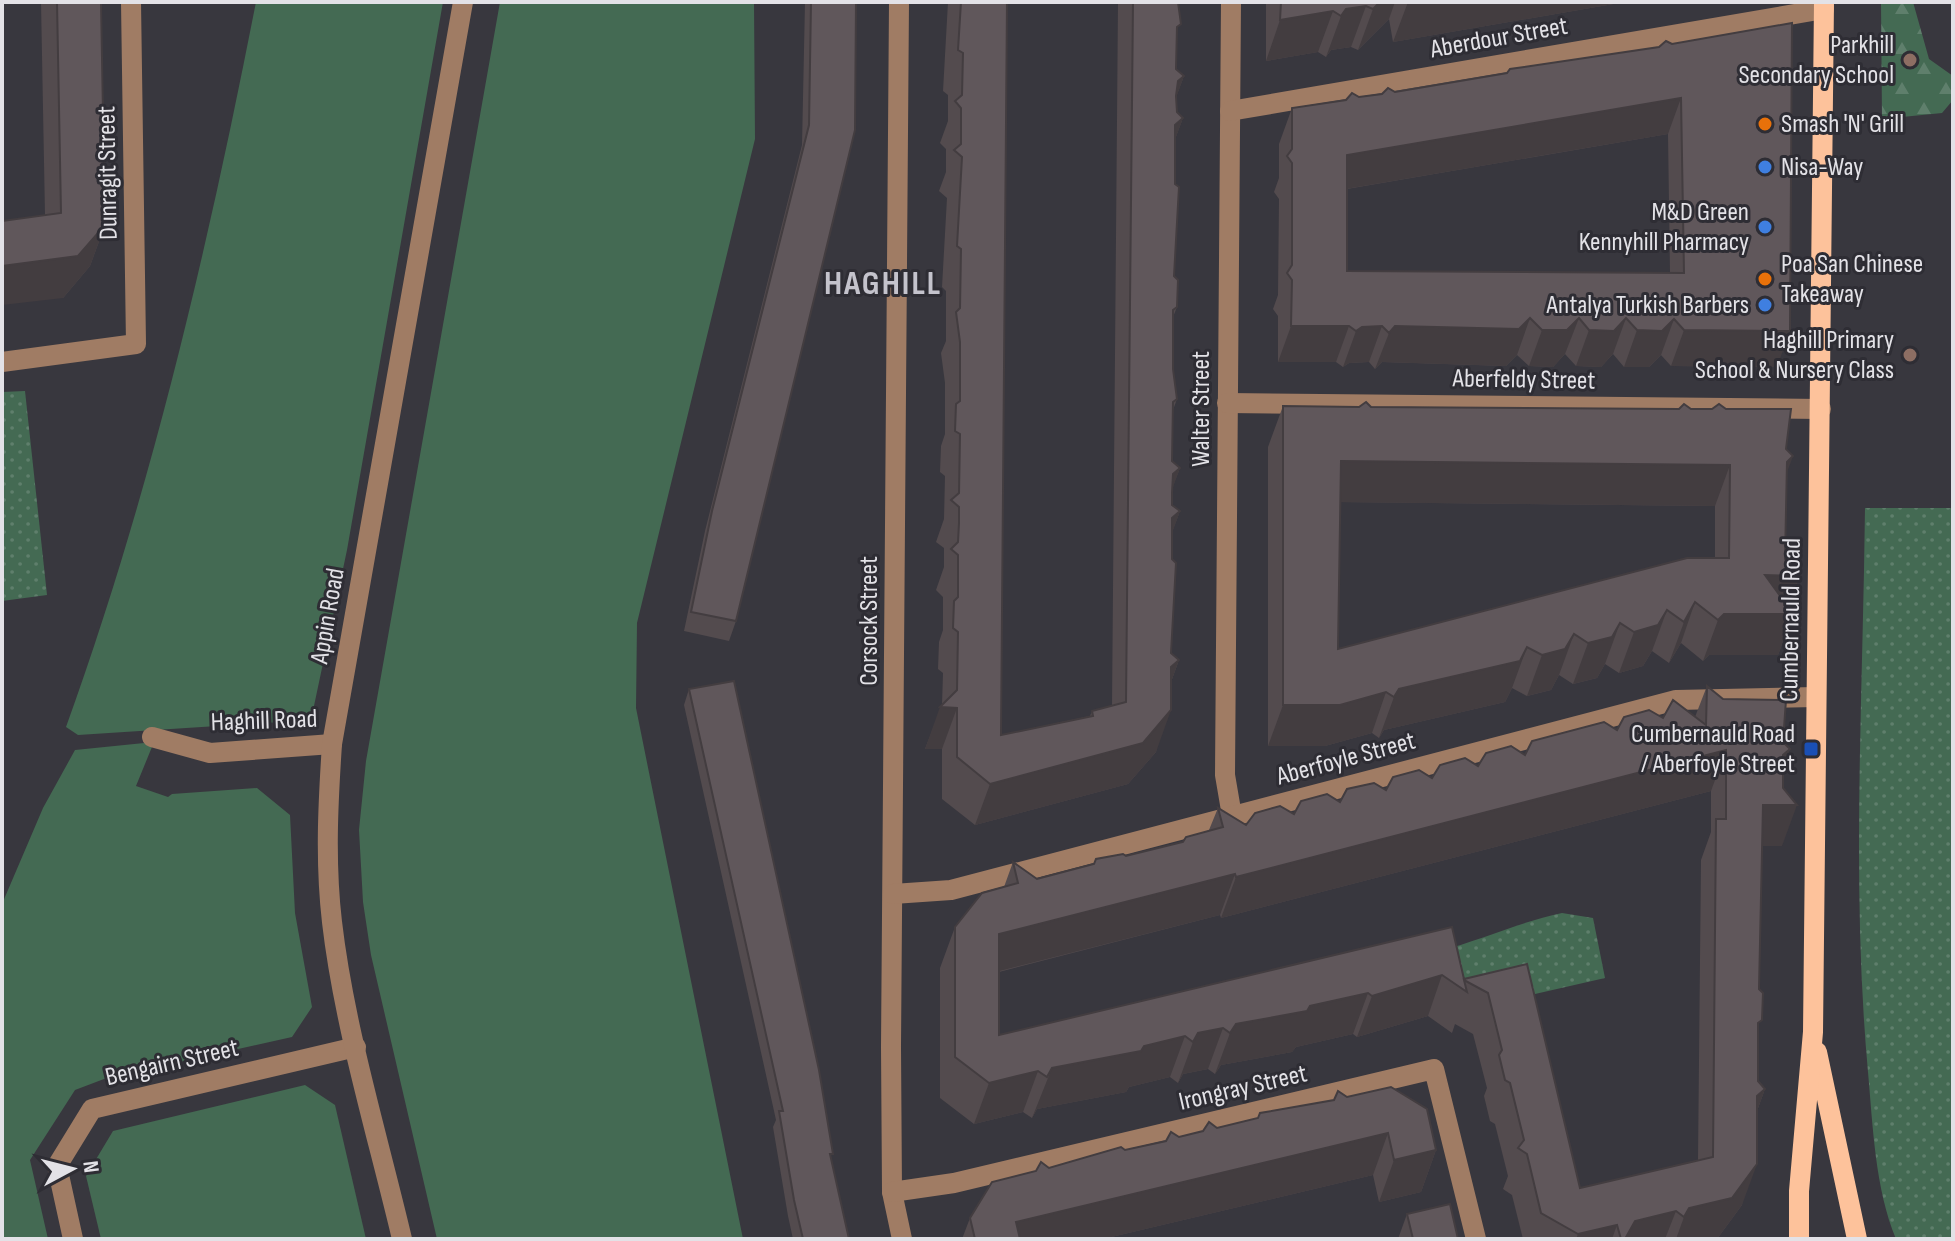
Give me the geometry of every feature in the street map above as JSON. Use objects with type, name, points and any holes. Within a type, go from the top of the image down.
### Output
[{"type":"main road","name":"Cumbernauld Road","points":[[1799,1239],[1799,1191],[1813,1032],[1824,6]]},
{"type":"main road","points":[[1813,1032],[1855,1237]]},
{"type":"street","name":"Dunragit Street","points":[[2,362],[136,344],[131,2]]},
{"type":"street","name":"Appin Road","points":[[402,1239],[356,1047],[332,923],[326,825],[332,744],[463,2]]},
{"type":"street","name":"Corsock Street","points":[[899,2],[892,1192],[902,1239]]},
{"type":"street","name":"Walter Street","points":[[1231,2],[1225,775],[1232,816]]},
{"type":"street","name":"Aberdour Street","points":[[1230,111],[1824,6]]},
{"type":"street","name":"Aberfeldy Street","points":[[1227,403],[1821,409]]},
{"type":"street","name":"Aberfoyle Street","points":[[893,894],[951,890],[1676,700],[1816,697]]},
{"type":"street","name":"Haghill Road","points":[[152,737],[210,753],[332,744]]},
{"type":"street","name":"Bengairn Street","points":[[73,1239],[57,1166],[92,1109],[356,1047]]},
{"type":"street","name":"Irongray Street","points":[[892,1192],[954,1183],[1434,1069],[1476,1239]]},
{"type":"green space","points":[[256,2],[443,2],[347,550],[311,720],[78,735],[66,727],[125,549],[175,368],[218,186]]},
{"type":"green space","points":[[500,2],[754,2],[755,139],[637,623],[636,708],[743,1239],[437,1239],[371,955],[363,902],[359,830],[366,761]]},
{"type":"green space","points":[[1881,2],[1913,2],[1929,59],[1953,76],[1953,100],[1942,113],[1882,119]]},
{"type":"green space","points":[[25,391],[47,595],[2,601],[2,392]]},
{"type":"green space","points":[[1865,508],[1953,508],[1953,1239],[1896,1239],[1883,1199],[1876,1157],[1860,932],[1859,791]]},
{"type":"green space","points":[[154,742],[136,786],[168,797],[172,794],[257,788],[290,815],[295,913],[312,1007],[292,1037],[104,1079],[75,1090],[30,1160],[48,1239],[2,1239],[2,904],[43,808],[75,750]]},
{"type":"green space","points":[[1562,913],[1593,918],[1605,978],[1474,1008],[1439,951]]},
{"type":"green space","points":[[305,1085],[335,1105],[366,1239],[101,1239],[86,1176],[113,1131]]},
{"type":"building","points":[[57,2],[101,2],[105,225],[78,256],[2,266],[2,221],[61,213]]},
{"type":"building","points":[[811,2],[856,2],[855,130],[736,621],[691,612],[712,511],[809,125]]},
{"type":"building","points":[[961,2],[1007,2],[1001,735],[1093,716],[1092,711],[1126,702],[1133,2],[1178,2],[1181,24],[1177,27],[1176,69],[1184,76],[1178,81],[1176,96],[1177,112],[1183,118],[1175,125],[1175,184],[1179,187],[1174,276],[1178,280],[1177,307],[1173,310],[1173,369],[1177,399],[1173,402],[1172,461],[1180,468],[1173,474],[1172,505],[1180,511],[1172,518],[1172,559],[1176,563],[1171,653],[1179,660],[1171,667],[1171,710],[1143,743],[990,784],[957,757],[957,708],[940,707],[957,690],[958,632],[953,628],[954,601],[958,597],[958,555],[951,549],[958,542],[959,507],[951,500],[959,493],[960,434],[955,431],[956,404],[960,401],[960,342],[956,312],[960,308],[961,249],[957,246],[962,157],[954,150],[961,144],[961,108],[955,101],[962,95],[963,53],[958,50]]},
{"type":"building","points":[[1281,2],[1380,2],[1373,9],[1366,6],[1346,9],[1341,16],[1333,11],[1280,20]]},
{"type":"building","points":[[1792,23],[1790,331],[1684,330],[1674,319],[1662,331],[1637,330],[1626,318],[1614,331],[1589,330],[1579,318],[1567,330],[1542,330],[1530,318],[1519,329],[1395,326],[1389,333],[1382,326],[1362,327],[1356,331],[1349,326],[1291,326],[1292,280],[1287,273],[1292,265],[1292,163],[1287,156],[1292,149],[1292,108],[1346,100],[1352,93],[1359,97],[1382,94],[1388,88],[1395,92],[1507,73],[1510,69],[1659,47],[1666,41],[1672,44]],"holes":[[[1681,98],[1684,273],[1347,271],[1347,155]]]},
{"type":"building","points":[[1366,402],[1371,407],[1679,409],[1684,404],[1691,409],[1712,409],[1719,404],[1726,409],[1791,409],[1786,449],[1793,456],[1787,462],[1785,559],[1800,576],[1765,575],[1793,614],[1724,614],[1718,620],[1695,602],[1684,622],[1667,610],[1658,625],[1634,632],[1620,623],[1612,637],[1588,643],[1574,634],[1565,649],[1542,655],[1527,647],[1520,661],[1399,689],[1394,697],[1386,692],[1340,705],[1283,705],[1283,406],[1359,407]],"holes":[[[1341,461],[1730,465],[1729,558],[1687,558],[1338,649]]]},
{"type":"building","points":[[734,681],[819,1070],[833,1154],[830,1154],[849,1239],[803,1239],[794,1200],[779,1111],[783,1111],[689,689]]},
{"type":"building","points":[[1707,686],[1723,699],[1786,700],[1783,742],[1790,749],[1783,755],[1783,788],[1797,805],[1763,805],[1759,989],[1763,993],[1762,1020],[1758,1023],[1758,1081],[1765,1089],[1757,1096],[1757,1164],[1732,1198],[1689,1208],[1684,1217],[1676,1211],[1635,1221],[1625,1239],[1621,1239],[1617,1225],[1578,1234],[1541,1213],[1527,1154],[1518,1148],[1524,1140],[1510,1083],[1505,1080],[1499,1055],[1502,1050],[1488,993],[1464,980],[1467,992],[1442,975],[1372,996],[1368,993],[1310,1006],[1307,1011],[1236,1024],[1230,1033],[1223,1028],[1198,1033],[1193,1042],[1185,1036],[1144,1046],[1141,1051],[1052,1068],[1047,1077],[1038,1071],[989,1083],[955,1057],[955,927],[982,893],[1018,883],[1013,862],[1037,879],[1094,864],[1096,859],[1126,856],[1183,842],[1186,837],[1223,827],[1218,808],[1246,825],[1255,813],[1280,806],[1294,814],[1301,801],[1327,794],[1340,802],[1347,789],[1374,783],[1386,790],[1393,777],[1419,770],[1432,778],[1440,765],[1465,758],[1478,766],[1486,753],[1511,746],[1525,755],[1532,741],[1604,722],[1617,730],[1624,717],[1649,710],[1663,718],[1673,700],[1706,725]],"holes":[[[1726,750],[1726,819],[1716,819],[1713,1157],[1580,1188],[1527,964],[1464,979],[1452,927],[999,1035],[999,934],[1235,874],[1236,877]]]},
{"type":"building","points":[[1391,1087],[1427,1109],[1436,1150],[1394,1160],[1388,1133],[1016,1222],[1020,1239],[975,1239],[970,1218],[992,1182],[1036,1171],[1041,1162],[1049,1168],[1121,1147],[1125,1150],[1166,1141],[1171,1132],[1179,1137],[1203,1131],[1209,1122],[1217,1128],[1258,1118],[1260,1113],[1334,1100],[1338,1091],[1347,1097]]},
{"type":"building","points":[[1450,1204],[1458,1239],[1413,1239],[1407,1214]]},
{"type":"place","name":"Parkhill Secondary School","points":[[1910,60]]},
{"type":"place","name":"Smash 'N' Grill","points":[[1765,124]]},
{"type":"place","name":"Nisa-Way","points":[[1765,167]]},
{"type":"place","name":"M&D Green Kennyhill Pharmacy","points":[[1765,227]]},
{"type":"place","name":"Poa San Chinese Takeaway","points":[[1765,279]]},
{"type":"place","name":"Antalya Turkish Barbers","points":[[1765,305]]},
{"type":"place","name":"Haghill Primary School & Nursery Class","points":[[1910,355]]},
{"type":"place","name":"Cumbernauld Road / Aberfoyle Street","points":[[1811,749]]},
{"type":"district","name":"HAGHILL","points":[[883,283]]}]
